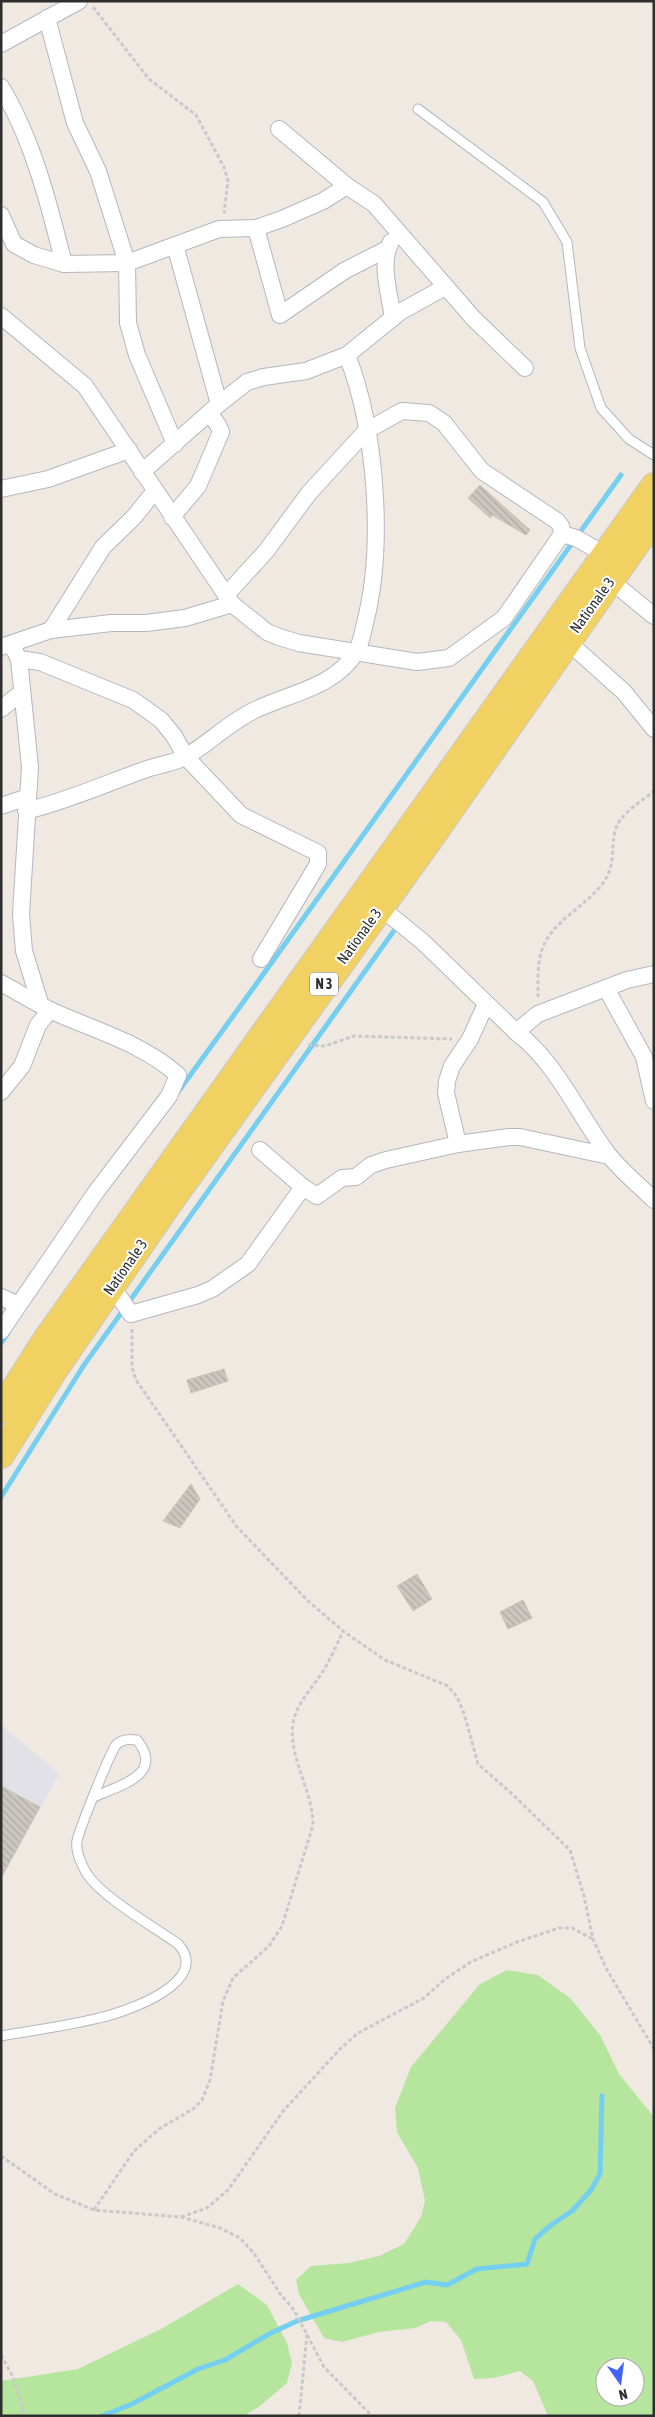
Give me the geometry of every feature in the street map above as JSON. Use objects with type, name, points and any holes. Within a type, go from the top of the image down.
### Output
[{"type":"main road","name":"N 3","points":[[1,1410],[47,1338],[608,567],[654,486]]},
{"type":"main road","name":"Nationale 3","points":[[1,1455],[53,1372],[112,1286],[285,1038],[380,907],[567,641],[608,567],[654,519]]},
{"type":"street","points":[[1,44],[79,1]]},
{"type":"street","points":[[47,18],[75,123],[98,171],[127,263],[128,323],[143,371],[175,444]]},
{"type":"street","points":[[1,86],[25,135],[52,214],[64,264]]},
{"type":"street","points":[[279,129],[348,186],[374,204],[445,287],[491,337],[525,368]]},
{"type":"street","points":[[1,215],[14,244],[34,255],[64,264],[127,263],[219,229],[256,228],[323,201],[348,186]]},
{"type":"street","points":[[256,228],[280,315],[344,271],[387,249]]},
{"type":"street","points":[[393,318],[386,267],[387,249],[398,232]]},
{"type":"street","points":[[172,517],[198,486],[220,432],[175,245]]},
{"type":"street","points":[[142,472],[248,382],[264,377],[306,372],[347,355],[393,318],[445,287]]},
{"type":"street","points":[[1,316],[85,386],[129,450],[154,492],[229,600],[253,623],[279,637],[418,662],[449,658],[504,618],[562,534],[561,526],[558,522],[482,471],[444,423],[429,413],[402,411],[366,431],[310,493],[229,600],[185,618],[146,623],[111,623],[51,630],[6,645],[19,659],[29,746],[21,914],[24,951],[45,1006],[22,1066],[1,1092]]},
{"type":"street","points":[[1,806],[50,805],[142,770],[186,757],[219,732],[252,711],[308,689],[335,674],[357,652],[370,605],[374,571],[375,526],[372,465],[360,390],[347,355]]},
{"type":"street","points":[[1,489],[48,479],[129,450]]},
{"type":"street","points":[[51,630],[104,547],[134,517],[154,492]]},
{"type":"street","points":[[562,534],[576,538],[608,567],[654,616]]},
{"type":"street","points":[[567,641],[624,692],[654,729]]},
{"type":"street","points":[[19,659],[40,662],[133,700],[161,720],[174,736],[186,757],[242,815],[318,853],[318,864],[261,959]]},
{"type":"street","points":[[1,709],[22,692]]},
{"type":"street","points":[[380,907],[423,942],[486,1004],[532,1044],[545,1060],[609,1156],[654,1200]]},
{"type":"street","points":[[516,1032],[538,1014],[606,988],[654,974]]},
{"type":"street","points":[[1,983],[45,1006],[136,1046],[163,1061],[178,1075],[169,1096],[96,1192],[1,1331]]},
{"type":"street","points":[[606,988],[640,1048],[653,1095]]},
{"type":"street","points":[[458,1144],[446,1093],[452,1066],[470,1039],[486,1004]]},
{"type":"street","points":[[260,1150],[303,1187],[317,1196],[342,1178],[356,1177],[371,1165],[458,1144],[493,1139],[520,1137],[609,1156]]},
{"type":"street","points":[[112,1286],[131,1314],[212,1290],[248,1264],[303,1187]]},
{"type":"street","points":[[1,1297],[18,1305]]},
{"type":"lane","points":[[418,108],[542,202],[567,242],[580,348],[601,408],[629,439],[654,455]]},
{"type":"lane","points":[[1,2036],[100,2018],[150,1999],[174,1985],[184,1973],[186,1958],[184,1950],[109,1895],[88,1874],[79,1856],[77,1843],[94,1797],[116,1745],[126,1739],[137,1740],[145,1750],[147,1758],[145,1768],[136,1778],[94,1797]]},
{"type":"path","points":[[88,1],[149,79],[196,115],[224,167],[228,181],[226,203],[219,229]]},
{"type":"path","points":[[538,1014],[538,973],[543,947],[555,930],[606,880],[613,861],[616,828],[621,818],[654,791]]},
{"type":"path","points":[[285,1038],[313,1047],[325,1046],[354,1036],[470,1039]]},
{"type":"path","points":[[131,1314],[132,1367],[136,1380],[237,1527],[308,1601],[343,1632],[397,1666],[448,1686],[457,1697],[464,1713],[478,1764],[570,1850],[584,1896],[592,1939],[612,1978],[654,2049]]},
{"type":"path","points":[[94,2210],[134,2151],[159,2130],[193,2109],[202,2100],[210,2080],[223,2001],[233,1978],[269,1946],[282,1926],[314,1825],[313,1812],[294,1745],[293,1723],[300,1704],[323,1671],[343,1632]]},
{"type":"path","points":[[181,2217],[207,2208],[228,2190],[284,2110],[340,2049],[358,2033],[424,1998],[445,1979],[471,1962],[517,1942],[559,1928],[572,1928],[592,1939]]},
{"type":"path","points":[[1,2156],[56,2194],[94,2210],[181,2217],[220,2228],[240,2238],[253,2252],[281,2295],[294,2310],[324,2367],[372,2416]]},
{"type":"path","points":[[299,2416],[307,2333]]},
{"type":"path","points":[[1,2355],[13,2377],[25,2416]]},
{"type":"shaded area","points":[[1,1725],[59,1774],[1,1880]]},
{"type":"green space","points":[[507,1970],[538,1975],[571,1999],[600,2035],[619,2074],[654,2117],[654,2416],[548,2416],[533,2381],[520,2371],[494,2378],[474,2379],[461,2340],[446,2322],[431,2321],[415,2328],[379,2332],[342,2342],[324,2338],[299,2294],[296,2280],[311,2266],[349,2263],[379,2256],[404,2244],[421,2217],[425,2201],[418,2168],[397,2132],[395,2108],[411,2067],[480,1984]]},
{"type":"green space","points":[[238,2284],[267,2305],[287,2343],[292,2363],[287,2383],[260,2406],[244,2416],[1,2416],[1,2381],[78,2369],[161,2329]]},
{"type":"building","points":[[480,485],[530,530],[526,535],[492,515],[490,518],[468,498]]},
{"type":"building","points":[[224,1369],[228,1381],[191,1393],[187,1380]]},
{"type":"building","points":[[191,1484],[200,1499],[180,1528],[163,1521]]},
{"type":"building","points":[[417,1574],[432,1599],[413,1611],[397,1586]]},
{"type":"building","points":[[523,1600],[532,1618],[508,1629],[500,1612]]},
{"type":"building","points":[[1,1786],[40,1807],[1,1878]]},
{"type":"waterway","points":[[178,1092],[401,784],[621,475]]},
{"type":"waterway","points":[[1,1497],[84,1365],[398,925]]},
{"type":"waterway","points":[[1,1343],[8,1333]]},
{"type":"waterway","points":[[102,2416],[132,2404],[198,2369],[225,2360],[269,2334],[297,2321],[426,2282],[447,2285],[477,2269],[527,2264],[535,2239],[551,2225],[572,2211],[591,2190],[600,2174],[602,2096]]}]
